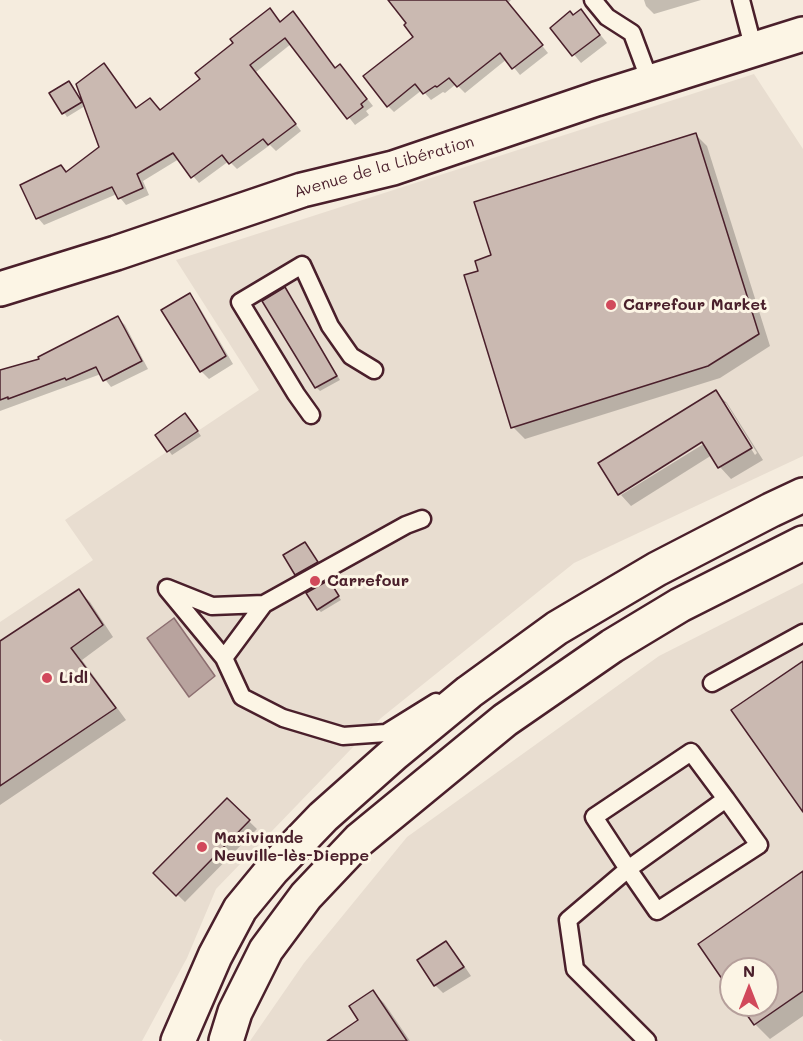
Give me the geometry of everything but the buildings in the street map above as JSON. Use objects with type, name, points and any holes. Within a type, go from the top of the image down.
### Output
[{"type":"main road","name":"Avenue de la Libération","points":[[0,289],[116,253],[302,190],[393,168],[596,99],[651,84],[803,34]]},
{"type":"main road","points":[[178,1041],[215,956],[240,909],[273,869],[323,818],[396,753],[470,692],[557,628],[657,568],[803,495]]},
{"type":"main road","points":[[226,1041],[235,1012],[266,950],[306,896],[359,840],[505,720],[612,646],[680,605],[801,544]]},
{"type":"lane","points":[[593,0],[607,17],[632,33],[651,84]]},
{"type":"lane","points":[[741,0],[754,50]]},
{"type":"lane","points":[[311,415],[240,302],[302,265],[330,326],[351,356],[374,370]]},
{"type":"lane","points":[[224,658],[264,604],[406,525],[422,519]]},
{"type":"lane","points":[[264,604],[212,606],[167,588],[224,658],[242,697],[283,718],[343,736],[386,733],[557,628]]},
{"type":"lane","points":[[712,683],[803,633]]},
{"type":"lane","points":[[691,752],[759,845],[657,912],[628,869],[594,817],[691,752]]},
{"type":"lane","points":[[647,1041],[575,969],[568,920],[628,869],[726,799]]},
{"type":"shaded area","points":[[754,74],[803,149],[803,456],[574,563],[381,718],[216,889],[187,958],[142,1041],[3,1041],[0,1039],[0,622],[93,560],[65,520],[259,390],[176,260]]},
{"type":"shaded area","points":[[803,583],[803,1041],[250,1041],[304,963],[407,837],[659,656]]},
{"type":"shaded area","points":[[174,618],[215,676],[189,697],[147,638]]},
{"type":"place","name":"Carrefour Market","points":[[611,305]]},
{"type":"place","name":"Carrefour","points":[[315,581]]},
{"type":"place","name":"Lidl","points":[[47,678]]},
{"type":"place","name":"Maxiviande Neuville-lès-Dieppe","points":[[202,847]]}]
